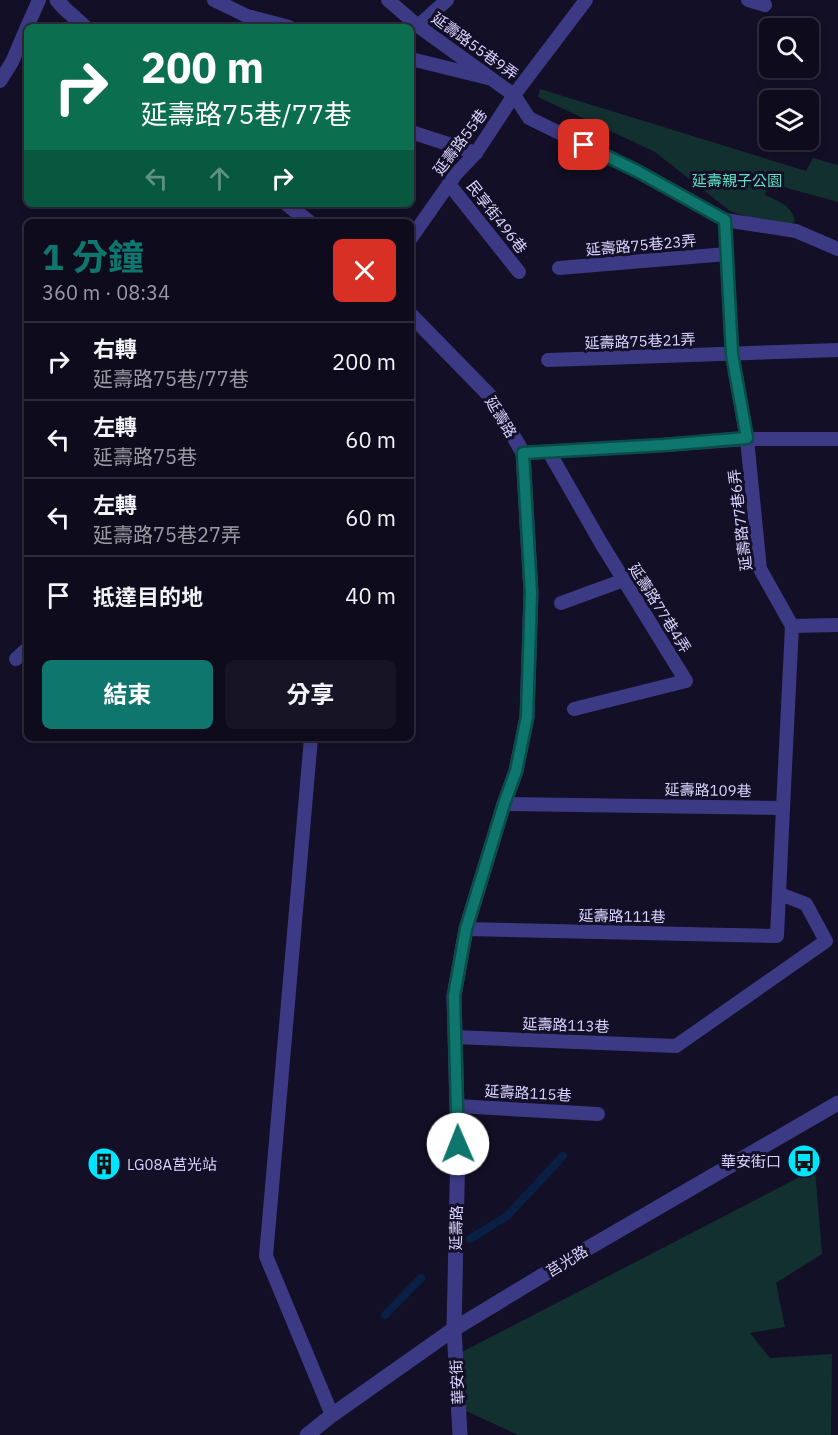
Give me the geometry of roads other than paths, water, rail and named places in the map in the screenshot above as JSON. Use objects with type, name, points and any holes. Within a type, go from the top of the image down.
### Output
[{"type":"street","points":[[57,0],[82,24]]},
{"type":"street","points":[[291,207],[305,219]]},
{"type":"street","name":"延壽路","points":[[414,318],[491,397],[523,453],[531,593],[527,717],[516,771],[466,929],[454,996],[458,1144],[454,1329]]},
{"type":"street","name":"莒光路","points":[[307,1435],[454,1329],[588,1248],[838,1103]]},
{"type":"street","name":"華安街","points":[[454,1329],[460,1435]]},
{"type":"lane","points":[[28,24],[39,0]]},
{"type":"lane","points":[[214,0],[247,16],[278,24]]},
{"type":"lane","points":[[388,0],[418,26]]},
{"type":"lane","name":"延壽路55巷9弄","points":[[447,0],[418,26],[514,95],[529,118],[639,172],[725,220]]},
{"type":"lane","name":"延壽路55巷","points":[[414,234],[449,184],[476,153],[514,95],[586,0]]},
{"type":"lane","points":[[748,0],[765,5]]},
{"type":"lane","points":[[0,81],[12,62],[24,34]]},
{"type":"lane","points":[[414,59],[496,81]]},
{"type":"lane","points":[[414,133],[476,153]]},
{"type":"lane","name":"民享街496巷","points":[[449,184],[519,272]]},
{"type":"lane","points":[[725,220],[796,231],[838,249]]},
{"type":"lane","name":"延壽路77巷6弄","points":[[725,220],[732,354],[747,438],[760,570],[792,626]]},
{"type":"lane","name":"延壽路75巷23弄","points":[[558,268],[726,254]]},
{"type":"lane","name":"延壽路75巷21弄","points":[[548,360],[838,350]]},
{"type":"lane","points":[[523,453],[747,438],[838,439]]},
{"type":"lane","name":"延壽路77巷4弄","points":[[549,452],[686,681],[574,709]]},
{"type":"lane","points":[[561,603],[624,580]]},
{"type":"lane","points":[[780,894],[792,626],[838,625]]},
{"type":"lane","points":[[16,659],[24,652]]},
{"type":"lane","points":[[311,741],[266,1256],[332,1415]]},
{"type":"lane","name":"延壽路109巷","points":[[504,804],[783,808]]},
{"type":"lane","name":"延壽路111巷","points":[[466,929],[777,936],[780,894]]},
{"type":"lane","name":"延壽路113巷","points":[[455,1037],[676,1046],[826,940],[806,904],[780,894]]},
{"type":"lane","name":"延壽路115巷","points":[[457,1106],[598,1114]]},
{"type":"waterway","points":[[470,1239],[507,1216],[563,1156]]},
{"type":"waterway","points":[[385,1315],[421,1278]]},
{"type":"place","name":"華安街口","points":[[804,1161]]},
{"type":"place","name":"LG08A莒光站","points":[[104,1164]]},
{"type":"park label","name":"延壽親子公園","points":[[737,180]]}]
